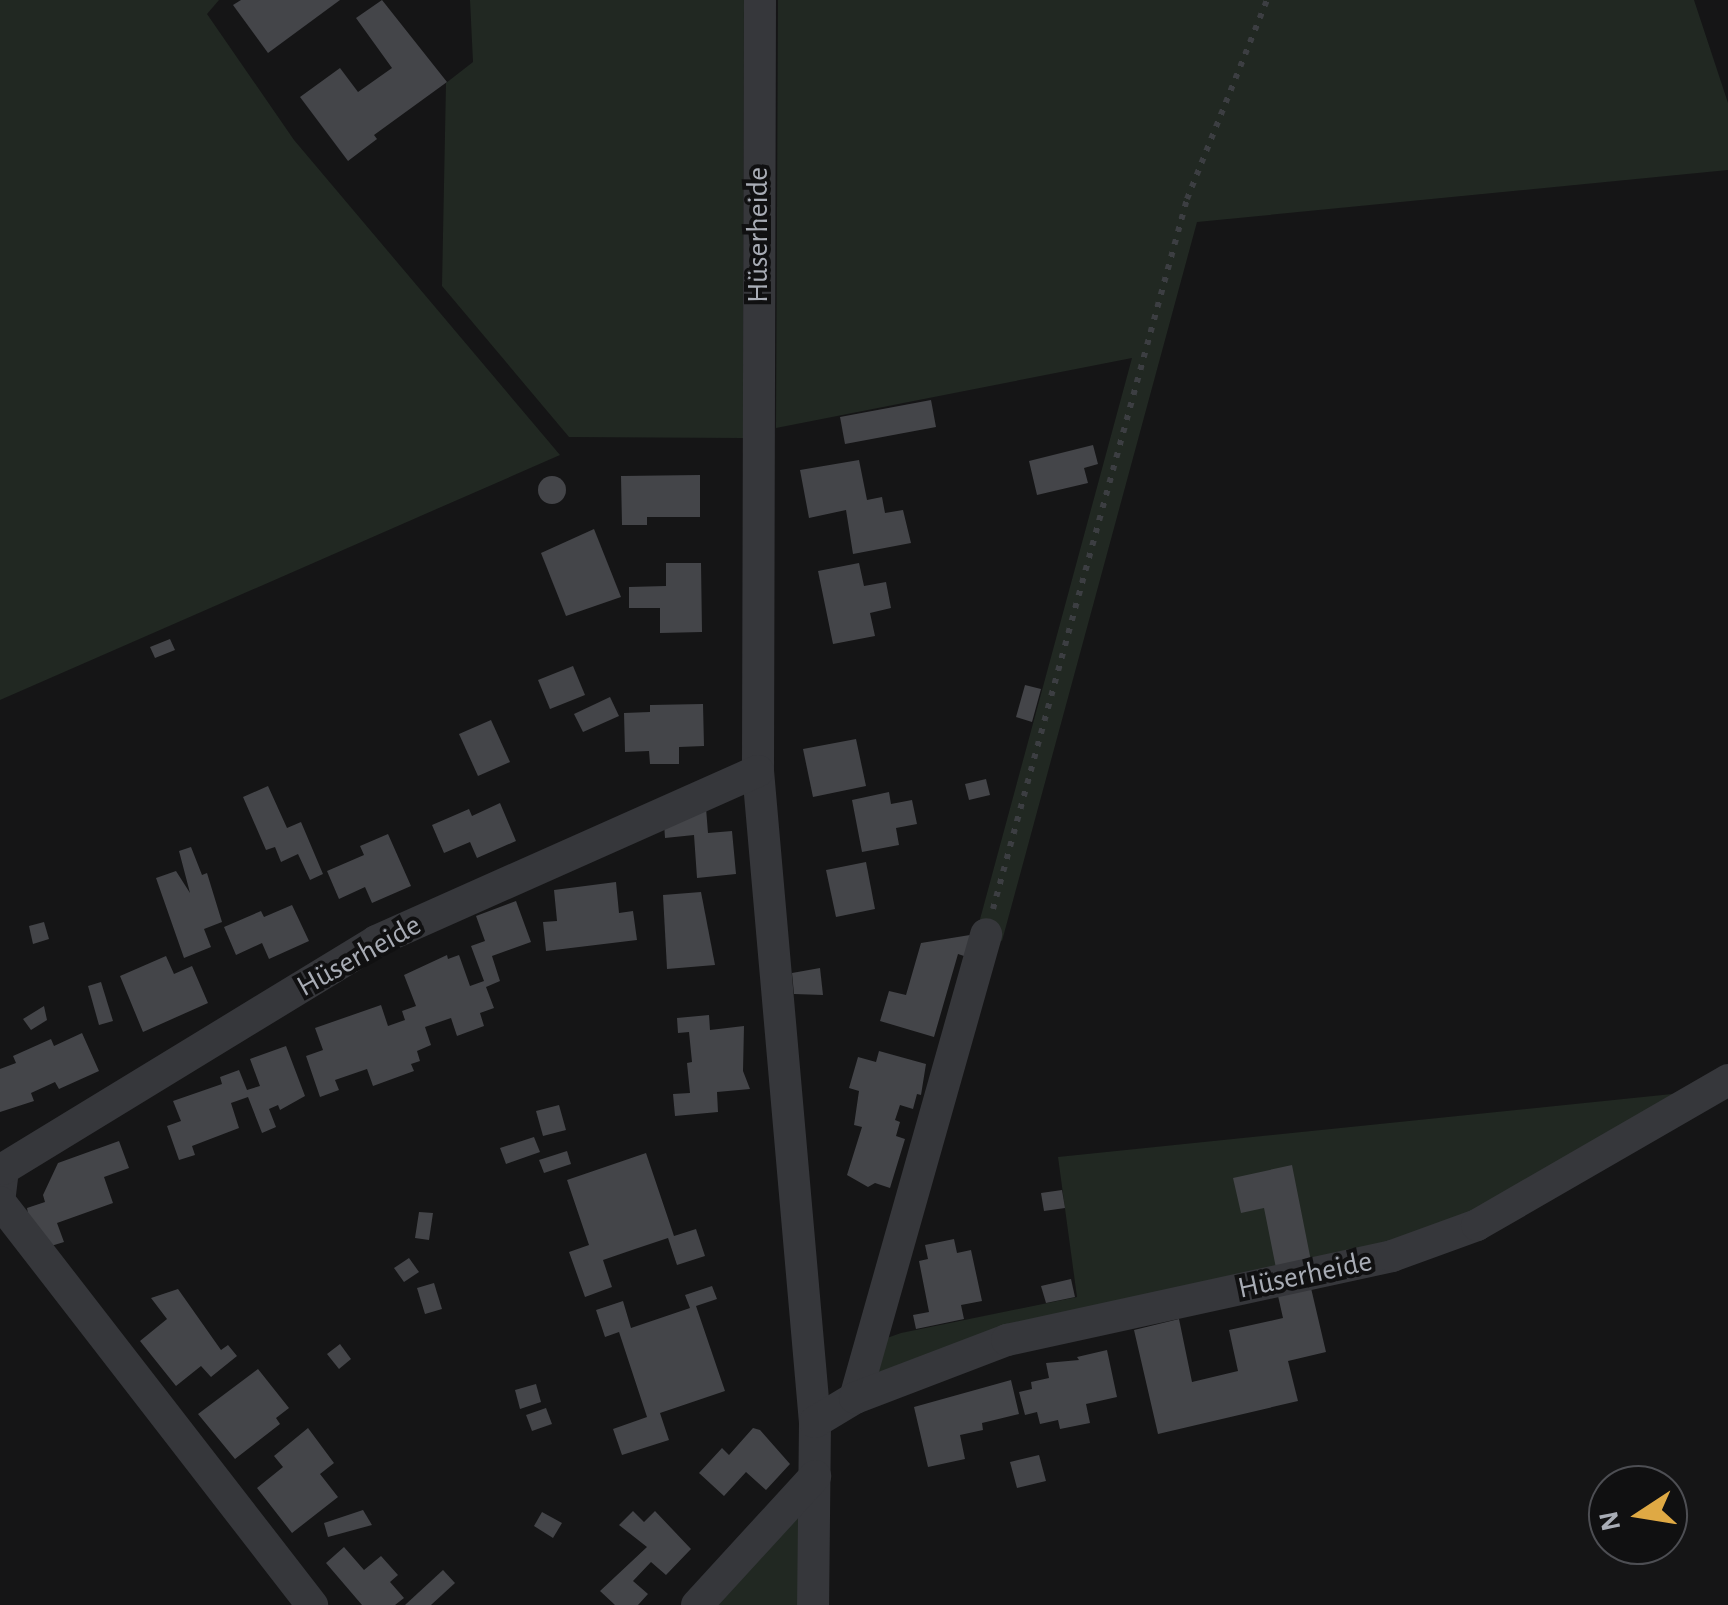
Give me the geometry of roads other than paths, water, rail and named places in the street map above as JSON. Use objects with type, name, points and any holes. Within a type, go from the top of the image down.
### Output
[{"type":"street","name":"Hüserheide","points":[[760,0],[758,770],[815,1422],[813,1605]]},
{"type":"street","name":"Hüserheide","points":[[0,1194],[3,1169],[376,942],[758,770]]},
{"type":"street","points":[[854,1398],[986,934]]},
{"type":"street","name":"Hüserheide","points":[[815,1422],[854,1398],[1007,1340],[1392,1256],[1477,1225],[1728,1080]]},
{"type":"street","points":[[0,1202],[312,1605]]},
{"type":"street","points":[[697,1605],[815,1476]]}]
